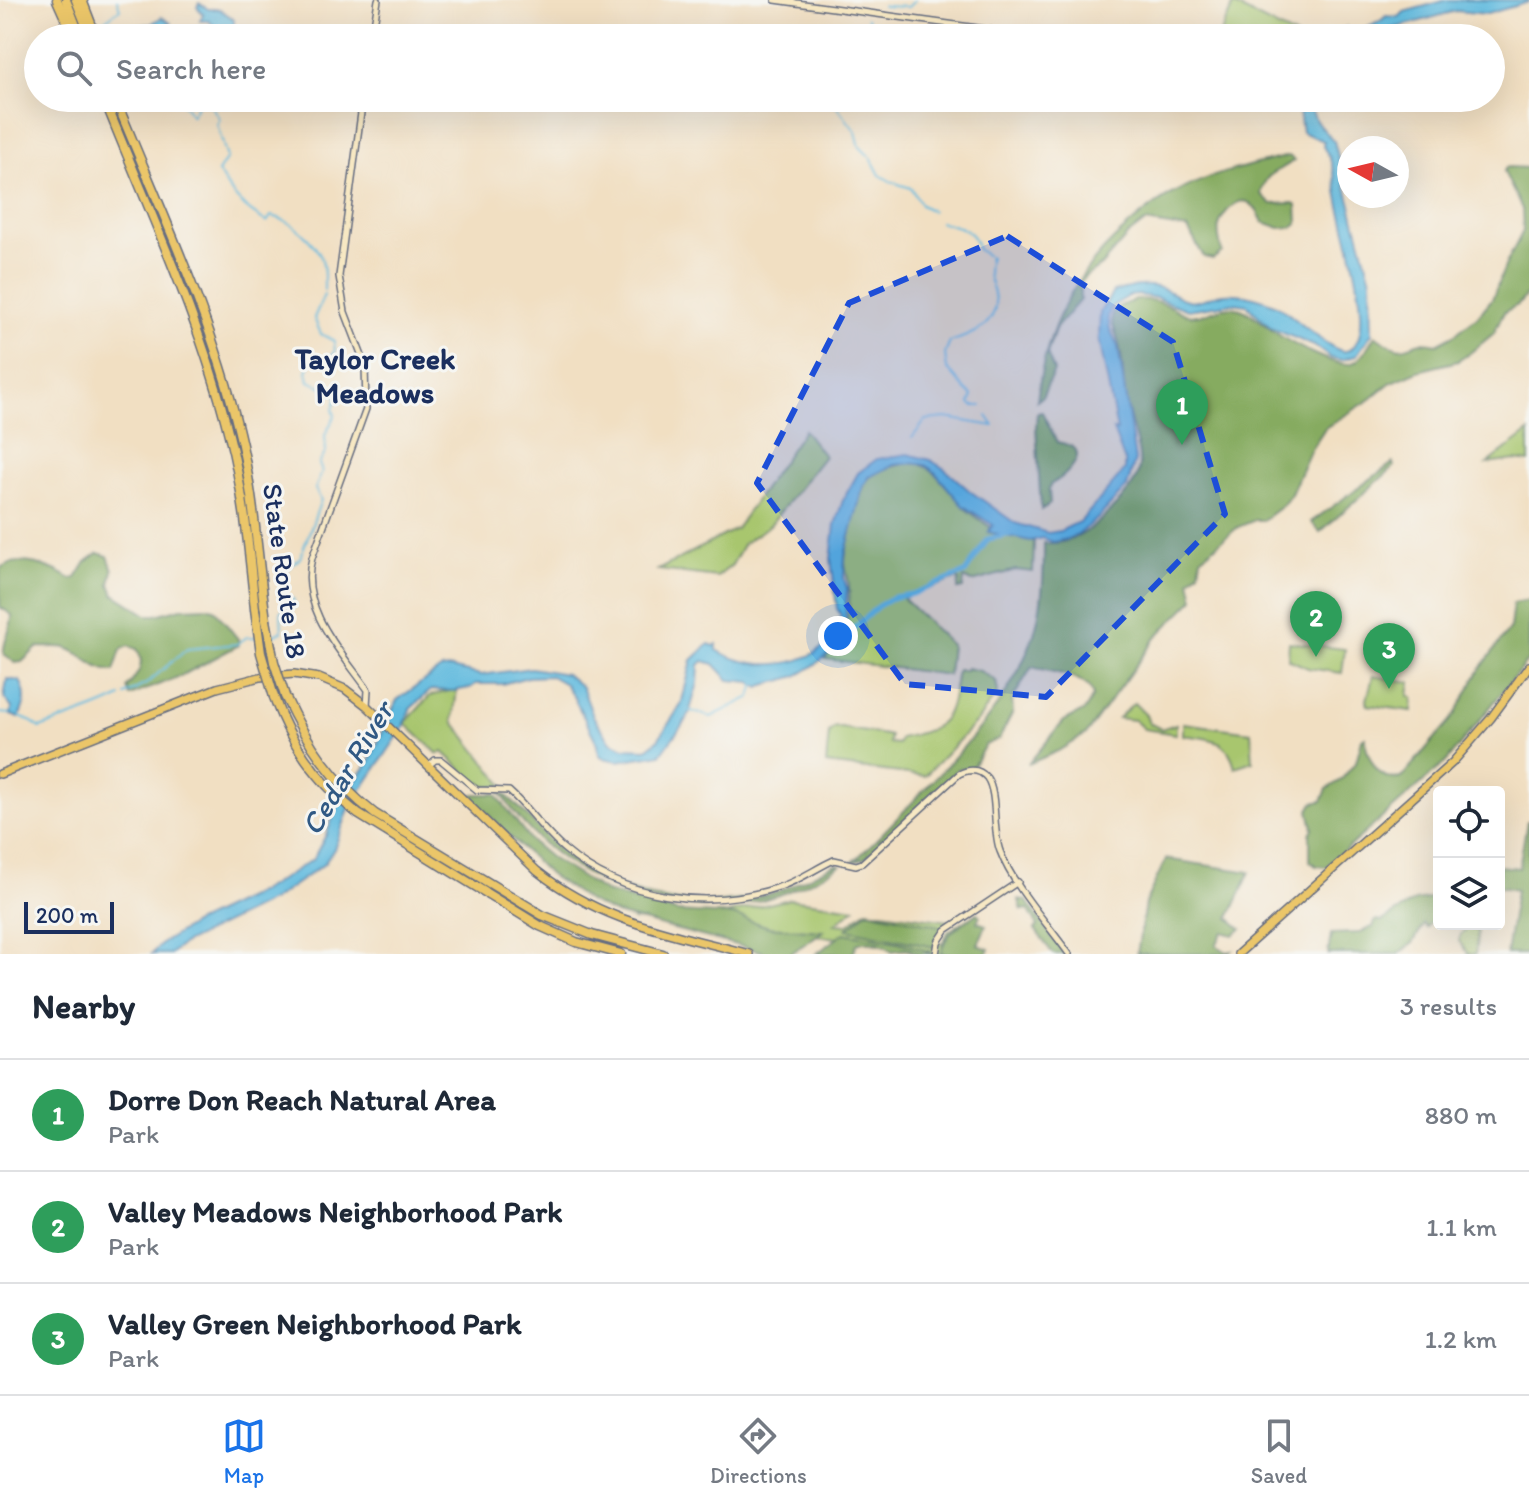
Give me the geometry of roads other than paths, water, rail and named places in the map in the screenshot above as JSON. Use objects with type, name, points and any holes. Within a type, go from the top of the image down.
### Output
[{"type":"highway","points":[[57,0],[68,24]]},
{"type":"highway","points":[[66,0],[75,24]]},
{"type":"highway","points":[[76,0],[87,24]]},
{"type":"highway","points":[[82,0],[90,24]]},
{"type":"highway","name":"State Route 18","points":[[108,112],[172,263],[211,370],[230,436],[243,503],[261,653],[274,697],[294,741],[327,786],[371,823],[540,926],[576,942],[621,954]]},
{"type":"highway","name":"State Route 18","points":[[121,112],[186,270],[226,383],[250,483],[274,662],[285,696],[302,732],[333,777],[375,814],[542,915],[592,935],[663,954]]},
{"type":"main road","points":[[1238,954],[1453,762],[1491,718],[1529,666]]},
{"type":"main road","points":[[0,774],[239,681],[280,674],[302,674],[333,683],[367,706],[537,871],[576,899],[627,921],[749,954]]},
{"type":"street","points":[[374,24],[378,0]]},
{"type":"street","points":[[775,0],[949,24]]},
{"type":"street","points":[[361,112],[339,266],[345,312],[365,364],[366,409],[312,558],[309,584],[334,645],[368,690],[367,706]]},
{"type":"street","points":[[429,766],[435,760],[441,760],[477,790],[502,789],[510,792],[565,850],[615,880],[655,893],[698,899],[729,898],[769,890],[802,878],[834,860],[856,865],[862,863],[959,774],[975,770],[984,775],[989,783],[998,845],[1018,882],[1069,954]]},
{"type":"street","points":[[936,954],[938,942],[946,930],[1018,882]]},
{"type":"water","points":[[1447,0],[1529,0],[1487,14],[1456,11],[1410,24],[1375,24],[1386,16],[1399,17],[1404,12]]},
{"type":"water","points":[[199,3],[208,9],[219,9],[234,19],[234,24],[200,21],[203,14],[197,7]]},
{"type":"water","points":[[162,17],[171,23],[170,24],[151,24]]},
{"type":"water","name":"Cedar River","points":[[1299,112],[1312,112],[1334,141],[1337,191],[1330,159],[1323,146],[1324,141],[1302,132]]},
{"type":"water","name":"Cedar River","points":[[1341,208],[1352,208],[1371,280],[1372,333],[1356,356],[1342,360],[1331,358],[1314,346],[1271,328],[1247,305],[1233,303],[1188,310],[1157,298],[1139,295],[1129,296],[1111,307],[1108,317],[1118,347],[1135,460],[1127,487],[1079,534],[1053,542],[1043,538],[1030,541],[988,532],[993,525],[962,505],[934,471],[925,465],[913,463],[894,465],[869,477],[863,487],[845,555],[845,622],[848,629],[832,650],[811,668],[759,687],[751,682],[729,680],[714,664],[703,661],[699,665],[698,683],[688,717],[661,754],[618,761],[599,754],[596,741],[573,696],[565,684],[551,676],[528,677],[502,684],[476,684],[453,691],[431,690],[410,709],[404,727],[350,807],[334,849],[324,864],[273,900],[183,944],[170,954],[151,954],[195,923],[264,890],[313,859],[337,807],[369,762],[397,700],[441,669],[451,668],[481,675],[531,668],[566,674],[582,687],[593,716],[611,742],[625,748],[647,749],[657,741],[681,705],[692,660],[709,644],[717,644],[717,650],[733,658],[771,664],[808,656],[823,647],[835,633],[841,615],[837,609],[831,559],[835,525],[843,500],[858,473],[877,459],[908,454],[930,460],[1015,523],[1048,533],[1081,521],[1125,470],[1113,430],[1117,431],[1099,339],[1100,312],[1113,292],[1146,286],[1192,301],[1224,294],[1255,297],[1276,305],[1331,346],[1346,351],[1356,343],[1361,327],[1358,282]]},
{"type":"water","points":[[7,679],[20,681],[24,691],[19,718],[11,715],[12,708],[4,698]]},
{"type":"waterway","points":[[102,24],[120,9],[117,0]]},
{"type":"waterway","points":[[882,6],[908,7],[915,0]]},
{"type":"waterway","points":[[867,18],[868,24]]},
{"type":"waterway","points":[[189,112],[192,116],[194,112]]},
{"type":"waterway","points":[[215,112],[220,119],[217,124],[227,158],[218,172],[233,194],[251,212],[267,222],[271,216],[278,218],[306,237],[322,260],[324,290]]},
{"type":"waterway","points":[[841,112],[880,175],[911,188],[921,205],[932,211]]},
{"type":"waterway","points":[[940,222],[965,230],[976,242],[978,250],[990,257],[989,277],[995,301],[991,317],[980,329],[950,342],[945,354],[947,369],[973,396],[970,403],[982,406]]},
{"type":"waterway","points":[[270,636],[282,632],[281,611],[295,607],[293,599],[282,593],[285,584],[281,575],[300,558],[321,500],[315,489],[322,472],[319,464],[326,452],[325,435],[335,416],[333,409],[337,397],[328,389],[309,381],[307,371],[312,361],[325,361],[335,352],[334,341],[321,334],[314,318],[324,295]]},
{"type":"waterway","points":[[912,438],[926,420],[946,418],[994,426],[987,416]]},
{"type":"waterway","name":"Cedar River","points":[[842,635],[894,597],[912,594],[965,573],[988,539],[1011,534]]},
{"type":"waterway","points":[[125,695],[146,684],[187,649],[237,644],[247,637],[256,637]]},
{"type":"waterway","points":[[688,710],[711,717],[751,697],[755,684]]},
{"type":"waterway","points":[[20,717],[40,728],[121,697]]},
{"type":"waterway","points":[[0,713],[10,714]]},
{"type":"place","name":"Dorre Don Reach Natural Area","points":[[1182,445]]},
{"type":"place","name":"Valley Meadows Neighborhood Park","points":[[1316,657]]},
{"type":"place","name":"Valley Green Neighborhood Park","points":[[1389,689]]},
{"type":"district","name":"Taylor Creek Meadows","points":[[375,375]]}]
